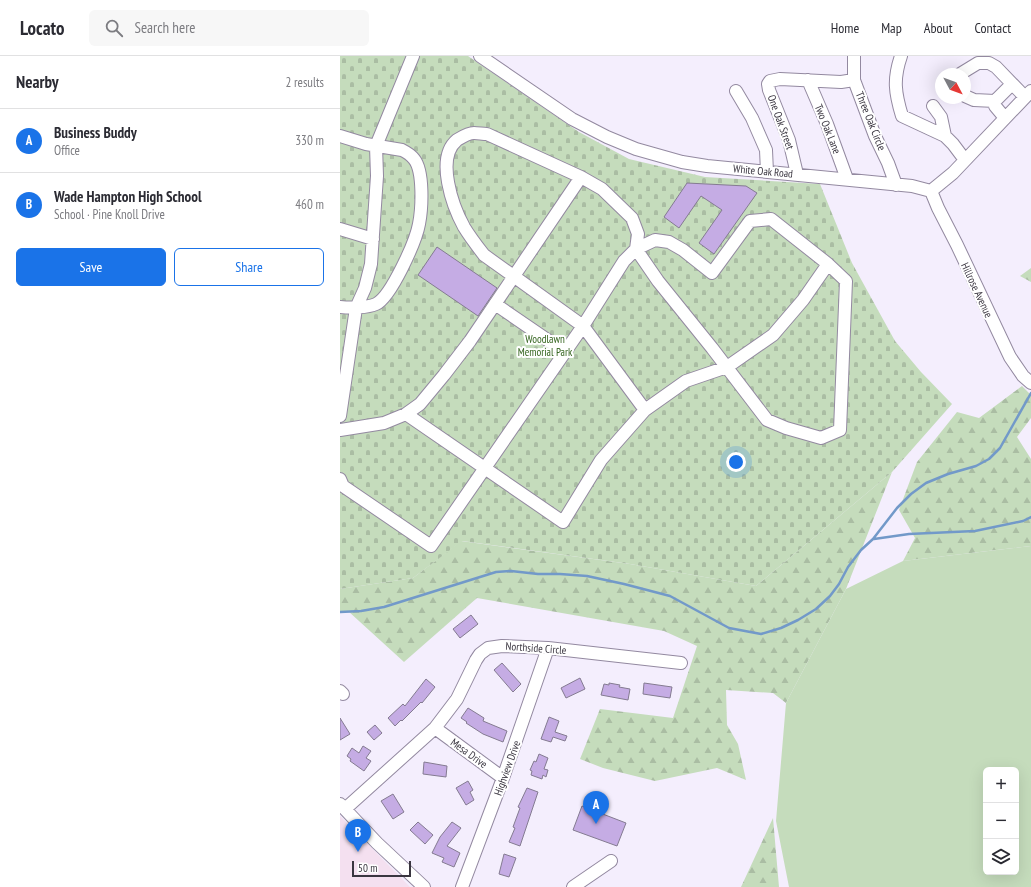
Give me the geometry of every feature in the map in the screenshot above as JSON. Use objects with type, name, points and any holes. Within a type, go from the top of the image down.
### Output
[{"type":"street","points":[[340,416],[356,308],[366,288],[371,264],[377,176],[376,146],[413,56]]},
{"type":"street","name":"White Oak Road","points":[[480,56],[572,119],[620,143],[682,162],[912,186],[931,191]]},
{"type":"street","name":"Three Oak Circle","points":[[854,56],[854,80],[875,136],[896,185]]},
{"type":"street","points":[[901,56],[897,67],[895,87],[896,97],[902,116],[946,136],[965,160]]},
{"type":"street","points":[[931,191],[953,173],[1028,94],[1012,84],[996,67],[989,64],[978,63],[970,68]]},
{"type":"street","name":"One Oak Street","points":[[797,174],[789,140],[768,84],[770,81],[780,79],[841,82],[854,80]]},
{"type":"street","name":"Two Oak Lane","points":[[808,80],[827,124],[847,179]]},
{"type":"street","points":[[971,99],[995,101],[1012,84]]},
{"type":"street","points":[[736,91],[752,118],[766,150],[767,172]]},
{"type":"street","points":[[995,101],[995,106],[1005,118]]},
{"type":"street","points":[[933,106],[941,117],[946,136]]},
{"type":"street","points":[[340,479],[343,486],[431,546],[583,326],[624,261],[636,249],[655,240],[669,242],[684,250],[712,273],[750,221],[771,219],[828,264],[846,281],[840,430],[821,438],[786,428],[767,420],[727,367],[658,281],[636,249],[638,234],[632,218],[602,189],[581,177],[487,134],[474,133],[463,136],[454,143],[448,152],[447,171],[450,191],[464,226],[484,255],[583,326],[645,410]]},
{"type":"street","points":[[340,136],[354,142],[402,150],[414,159],[420,172],[421,185],[419,225],[407,257],[387,294],[377,304],[356,308],[340,308]]},
{"type":"street","points":[[340,430],[384,423],[406,414],[420,404],[444,375],[495,304],[581,177]]},
{"type":"street","name":"Hillrose Avenue","points":[[931,191],[1010,357],[1023,376],[1031,383]]},
{"type":"street","points":[[340,229],[373,239]]},
{"type":"street","points":[[406,414],[563,522],[601,460],[645,410],[686,381],[727,367],[773,335],[803,300],[828,264]]},
{"type":"street","points":[[495,304],[565,352]]},
{"type":"street","name":"Northside Circle","points":[[342,806],[435,728],[458,699],[476,660],[484,650],[496,646],[548,648],[681,663]]},
{"type":"street","name":"Highview Drive","points":[[462,887],[503,778],[548,648]]},
{"type":"street","name":"Mesa Drive","points":[[435,728],[503,778]]},
{"type":"street","points":[[342,806],[377,843],[424,887]]},
{"type":"street","points":[[573,887],[611,861]]},
{"type":"shaded area","points":[[340,816],[410,887],[340,887]]},
{"type":"green space","name":"Woodlawn Memorial Park","points":[[340,56],[468,56],[579,132],[629,159],[705,177],[820,184],[852,263],[895,341],[921,372],[952,404],[892,472],[756,586],[630,564],[462,541],[413,578],[340,589]]},
{"type":"green space","points":[[1031,268],[1031,282],[1020,276]]},
{"type":"green space","points":[[1022,386],[1031,395],[1031,418],[1017,437],[1031,459],[1031,546],[903,561],[915,538],[899,510],[917,462],[957,412],[979,418]]},
{"type":"green space","points":[[892,472],[846,589],[786,703],[773,693],[726,690],[727,725],[738,744],[746,780],[717,768],[655,781],[603,768],[580,759],[600,709],[673,718],[697,646],[664,631],[477,598],[404,662],[348,611],[340,612],[340,589],[413,578],[461,541],[630,564],[756,586]]},
{"type":"green space","points":[[1031,546],[1031,887],[789,887],[776,821],[786,703],[846,589],[903,561]]},
{"type":"green space","points":[[773,818],[779,887],[741,887]]},
{"type":"building","points":[[687,183],[746,186],[757,193],[714,254],[699,243],[722,210],[701,196],[679,228],[664,217]]},
{"type":"building","points":[[437,247],[497,288],[478,316],[418,275]]},
{"type":"building","points":[[471,615],[478,624],[460,638],[453,629]]},
{"type":"building","points":[[502,663],[521,684],[513,692],[494,670]]},
{"type":"building","points":[[580,678],[585,689],[566,698],[561,688]]},
{"type":"building","points":[[426,679],[435,687],[422,703],[421,702],[395,726],[388,718],[403,704],[405,706]]},
{"type":"building","points":[[609,683],[630,689],[628,700],[601,695],[604,684],[609,685]]},
{"type":"building","points":[[644,683],[672,687],[670,698],[643,694]]},
{"type":"building","points":[[468,708],[484,718],[483,721],[507,731],[503,742],[483,734],[466,723],[467,722],[461,718]]},
{"type":"building","points":[[549,717],[559,721],[555,732],[567,736],[565,741],[553,737],[551,742],[541,739]]},
{"type":"building","points":[[340,718],[350,734],[340,740]]},
{"type":"building","points":[[375,725],[382,733],[374,740],[367,732]]},
{"type":"building","points":[[363,746],[371,751],[366,758],[371,761],[364,771],[350,761],[351,759],[347,756],[352,748],[359,753]]},
{"type":"building","points":[[539,754],[548,758],[544,769],[548,770],[546,777],[543,775],[542,779],[531,775],[532,771],[530,770],[534,761],[536,762]]},
{"type":"building","points":[[424,762],[447,766],[446,777],[423,774]]},
{"type":"building","points":[[468,781],[473,790],[470,792],[474,800],[466,805],[456,788]]},
{"type":"building","points":[[527,788],[538,792],[520,846],[509,842],[515,828],[513,827],[520,808],[518,807]]},
{"type":"building","points":[[393,794],[404,812],[393,819],[381,801]]},
{"type":"building","points":[[582,806],[626,823],[617,846],[573,830]]},
{"type":"building","points":[[418,822],[433,835],[425,844],[410,830]]},
{"type":"building","points":[[452,822],[461,828],[447,846],[460,853],[454,867],[442,862],[444,858],[432,853],[440,837]]},
{"type":"building","points":[[504,854],[516,858],[509,877],[499,874]]},
{"type":"waterway","points":[[340,612],[361,611],[384,607],[496,572],[511,571],[538,574],[587,576],[670,596],[729,628],[761,634],[781,628],[816,609],[830,596],[839,584],[848,567],[861,550],[873,539],[897,508],[911,494],[926,483],[948,474],[976,466],[989,459],[1000,448],[1031,393]]},
{"type":"waterway","points":[[874,539],[909,534],[975,531],[1023,521],[1031,517]]},
{"type":"place","name":"Business Buddy","points":[[596,824]]},
{"type":"place","name":"Wade Hampton High School","points":[[358,852]]}]
